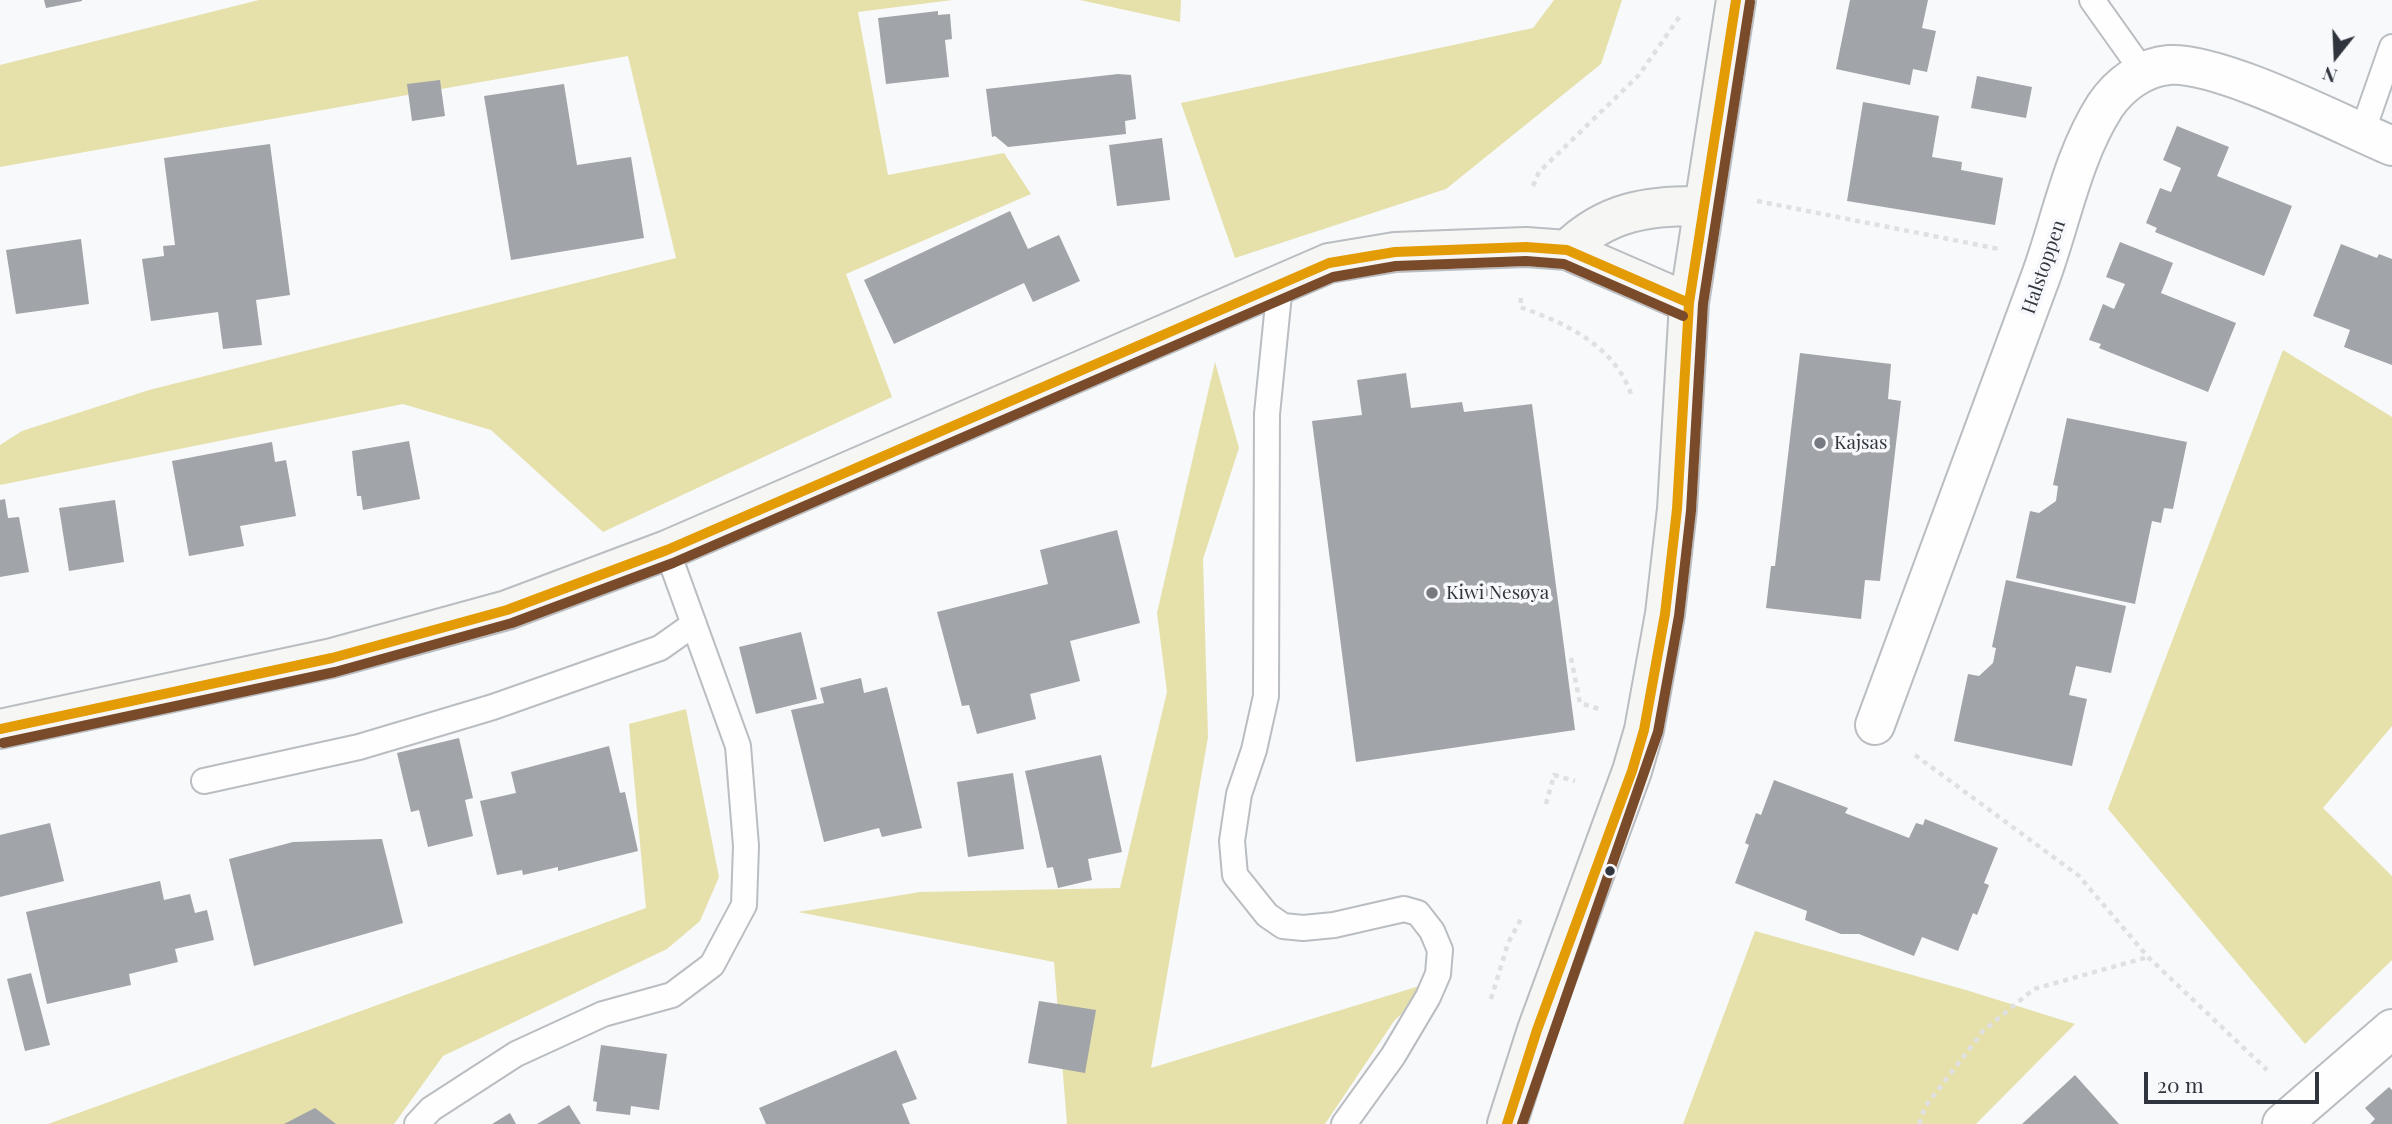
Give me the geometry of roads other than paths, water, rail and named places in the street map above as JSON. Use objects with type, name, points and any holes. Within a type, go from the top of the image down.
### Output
[{"type":"street","points":[[1507,1124],[1644,730],[1665,614],[1677,509],[1689,303],[1736,0]]},
{"type":"street","name":"Halstoppen","points":[[1874,725],[2048,259],[2085,144],[2105,106],[2124,83],[2169,65],[2230,77],[2377,139]]},
{"type":"street","points":[[1567,250],[1587,230],[1628,214],[1662,205],[1703,206]]},
{"type":"street","points":[[0,729],[331,658],[507,610],[667,550],[1329,263],[1395,252],[1526,247],[1567,250],[1689,303]]},
{"type":"street","points":[[2293,1114],[2392,1029]]},
{"type":"lane","points":[[2092,0],[2144,73]]},
{"type":"lane","points":[[2377,139],[2392,47]]},
{"type":"lane","points":[[1280,284],[1267,414],[1266,696],[1254,750],[1239,794],[1232,841],[1235,875],[1267,915],[1283,926],[1304,928],[1334,925],[1404,909],[1418,913],[1432,931],[1440,950],[1438,974],[1428,997],[1394,1056],[1344,1124]]},
{"type":"lane","points":[[417,1124],[431,1109],[516,1054],[603,1014],[672,995],[712,965],[744,905],[746,846],[738,746],[667,550]]},
{"type":"lane","points":[[204,781],[359,747],[493,707],[660,648],[694,624]]},
{"type":"place","name":"Kajsas","points":[[1820,443]]},
{"type":"place","name":"Kiwi Nesøya","points":[[1432,593]]}]
